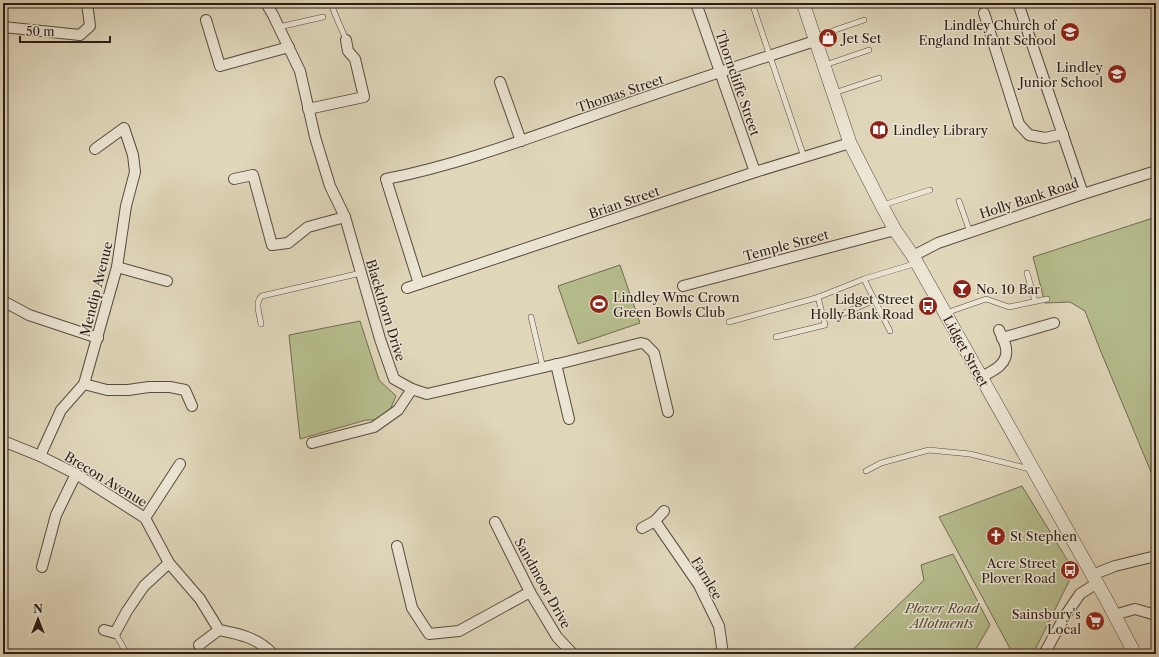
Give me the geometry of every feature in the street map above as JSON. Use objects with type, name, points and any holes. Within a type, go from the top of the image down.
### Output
[{"type":"street","points":[[3,27],[80,36],[90,26],[87,3]]},
{"type":"street","name":"Blackthorn Drive","points":[[266,3],[300,71],[315,137],[330,186],[345,217],[380,339],[394,379],[412,390],[427,394],[543,368],[641,343],[645,344],[654,353],[668,412]]},
{"type":"street","name":"Thorncliffe Street","points":[[696,3],[755,172]]},
{"type":"street","name":"Lidget Street","points":[[802,3],[850,143],[882,206],[895,230],[915,260],[1095,579],[1135,654]]},
{"type":"street","points":[[1018,3],[1083,194]]},
{"type":"street","points":[[984,13],[1019,124],[1029,135],[1045,138],[1063,134]]},
{"type":"street","points":[[206,20],[220,66],[288,48]]},
{"type":"street","name":"Thomas Street","points":[[419,284],[386,179],[432,168],[521,141],[815,39]]},
{"type":"street","points":[[308,109],[364,97],[355,59],[348,51],[346,40]]},
{"type":"street","points":[[500,82],[521,141]]},
{"type":"street","name":"Mendip Avenue","points":[[40,456],[61,410],[84,384],[117,267],[126,206],[135,172],[133,155],[124,128],[95,149]]},
{"type":"street","name":"Brian Street","points":[[407,288],[755,172],[850,143]]},
{"type":"street","name":"Holly Bank Road","points":[[915,260],[938,243],[1156,171]]},
{"type":"street","points":[[234,179],[252,175],[272,245],[288,243],[308,227],[345,217]]},
{"type":"street","name":"Temple Street","points":[[683,286],[895,230]]},
{"type":"street","points":[[117,267],[167,281]]},
{"type":"street","points":[[3,302],[29,315],[98,338]]},
{"type":"street","points":[[981,377],[997,369],[1005,359],[1006,348],[1000,334],[1054,323]]},
{"type":"street","points":[[556,364],[569,419]]},
{"type":"street","points":[[84,384],[107,390],[128,390],[149,387],[170,387],[185,390],[192,406]]},
{"type":"street","points":[[312,443],[374,427],[398,410],[412,390]]},
{"type":"street","name":"Brecon Avenue","points":[[3,441],[40,456],[76,474],[145,518],[169,563],[200,599],[219,630]]},
{"type":"street","points":[[145,518],[180,464]]},
{"type":"street","points":[[42,567],[56,515],[76,474]]},
{"type":"street","points":[[642,528],[655,521],[664,511]]},
{"type":"street","name":"Farnlee","points":[[655,521],[699,585],[719,626],[723,654]]},
{"type":"street","name":"Sandmoor Drive","points":[[495,522],[530,592],[557,637],[573,654]]},
{"type":"street","points":[[397,546],[412,608],[429,634],[459,631],[530,592]]},
{"type":"street","points":[[1044,654],[1065,616],[1080,594],[1095,579],[1114,566],[1156,556]]},
{"type":"street","points":[[104,630],[115,633],[144,586],[169,563]]},
{"type":"street","points":[[1114,615],[1135,609],[1156,615]]},
{"type":"street","points":[[201,649],[219,630],[245,635],[267,647],[273,654]]},
{"type":"lane","points":[[331,3],[335,15],[340,22],[346,40]]},
{"type":"lane","points":[[752,3],[804,157]]},
{"type":"lane","points":[[279,28],[323,18]]},
{"type":"lane","points":[[815,39],[864,20]]},
{"type":"lane","points":[[824,65],[869,50]]},
{"type":"lane","points":[[833,93],[879,78]]},
{"type":"lane","points":[[882,206],[930,190]]},
{"type":"lane","points":[[959,201],[970,232]]},
{"type":"lane","points":[[729,322],[818,297],[915,260]]},
{"type":"lane","points":[[261,324],[258,299],[262,296],[361,273]]},
{"type":"lane","points":[[1027,273],[1036,301]]},
{"type":"lane","points":[[864,279],[890,331]]},
{"type":"lane","points":[[776,337],[825,325],[818,297]]},
{"type":"lane","points":[[945,314],[986,299],[1009,306],[1047,299]]},
{"type":"lane","points":[[835,317],[875,300]]},
{"type":"lane","points":[[531,317],[543,368]]},
{"type":"lane","points":[[866,471],[881,463],[929,450],[970,454],[1033,470]]},
{"type":"lane","points":[[115,633],[127,654]]},
{"type":"green space","points":[[1156,217],[1156,484],[1085,311],[1070,302],[1045,303],[1033,257]]},
{"type":"green space","name":"Lindley Wmc Crown Green Bowls Club","points":[[620,265],[640,323],[578,344],[558,286]]},
{"type":"green space","points":[[360,321],[379,380],[396,396],[390,410],[378,420],[366,420],[300,439],[289,335]]},
{"type":"green space","points":[[1022,486],[1074,571],[1033,654],[1013,654],[939,517]]},
{"type":"green space","name":"Plover Road Allotments","points":[[953,554],[990,625],[973,654],[848,654],[924,580],[921,565]]},
{"type":"place","name":"Lindley Church of England Infant School","points":[[1070,32]]},
{"type":"place","name":"Jet Set","points":[[828,38]]},
{"type":"place","name":"Lindley Junior School","points":[[1117,74]]},
{"type":"place","name":"Lindley Library","points":[[879,130]]},
{"type":"place","name":"No. 10 Bar","points":[[962,289]]},
{"type":"place","name":"Lindley Wmc Crown Green Bowls Club","points":[[599,304]]},
{"type":"place","name":"Lidget Street Holly Bank Road","points":[[928,306]]},
{"type":"place","name":"St Stephen","points":[[996,536]]},
{"type":"place","name":"Acre Street Plover Road","points":[[1070,570]]},
{"type":"place","name":"Sainsbury's Local","points":[[1095,621]]}]
